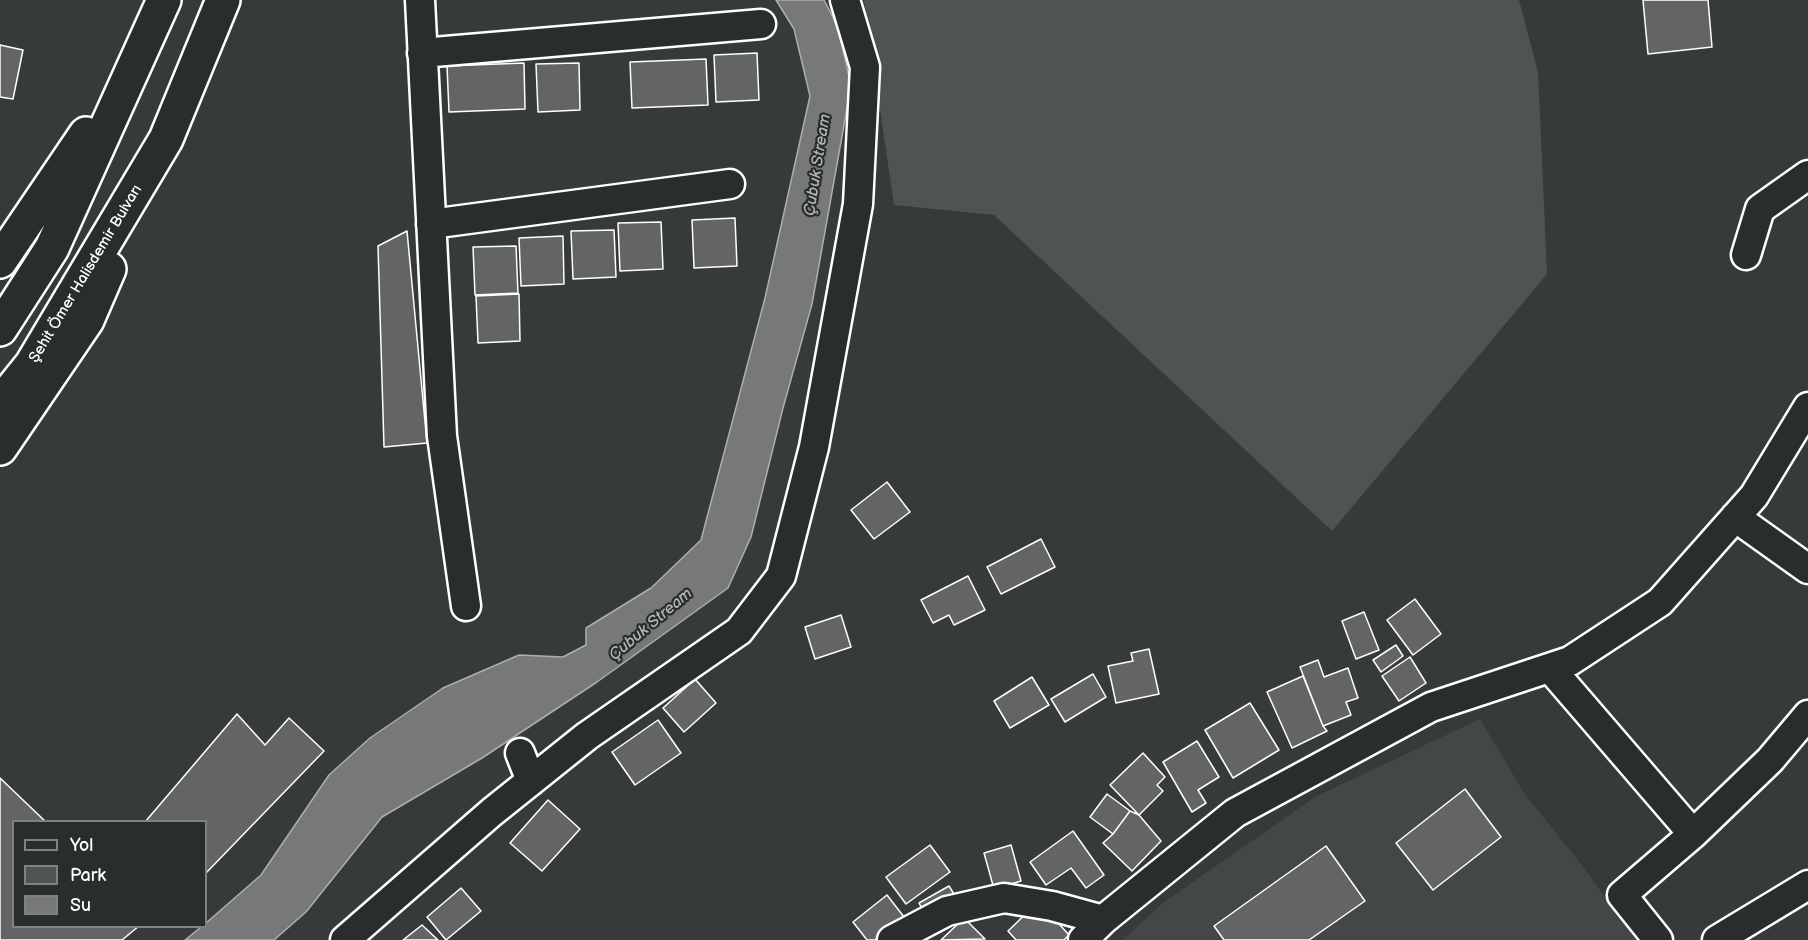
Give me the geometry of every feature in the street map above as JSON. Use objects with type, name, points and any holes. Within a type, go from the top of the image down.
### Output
[{"type":"highway","points":[[0,329],[52,248],[164,0]]},
{"type":"highway","name":"Şehit Ömer Halisdemir Bulvarı","points":[[0,448],[87,320],[166,139],[223,0]]},
{"type":"highway","points":[[0,261],[134,63]]},
{"type":"highway","name":"Şehit Ömer Halisdemir Bulvarı","points":[[0,404],[32,364],[166,139]]},
{"type":"street","points":[[420,0],[442,436],[466,606]]},
{"type":"street","points":[[345,940],[492,812],[587,736],[740,631],[781,576],[814,447],[858,204],[865,67],[845,0]]},
{"type":"street","points":[[422,53],[761,24]]},
{"type":"street","points":[[1746,255],[1760,208],[1808,175]]},
{"type":"street","points":[[431,224],[730,184]]},
{"type":"street","points":[[892,940],[947,911],[1004,898],[1052,906],[1093,930],[1235,813],[1431,707],[1570,661],[1660,602],[1754,496],[1808,407]]},
{"type":"street","points":[[1735,517],[1808,569]]},
{"type":"street","points":[[1550,668],[1693,834]]},
{"type":"street","points":[[1658,940],[1622,895],[1693,834],[1770,760],[1808,715]]},
{"type":"street","points":[[520,753],[531,781]]},
{"type":"street","points":[[1717,940],[1808,885]]},
{"type":"shaded area","points":[[1480,719],[1524,793],[1578,860],[1636,940],[1123,940],[1164,902],[1317,796]]},
{"type":"green space","points":[[864,0],[1519,0],[1538,72],[1547,274],[1332,531],[994,215],[894,205]]},
{"type":"water","name":"Çubuk Stream","points":[[776,0],[824,0],[838,27],[851,86],[812,304],[751,537],[728,588],[597,682],[482,758],[382,817],[306,912],[274,940],[185,940],[200,928],[207,928],[207,922],[261,875],[329,775],[370,738],[443,688],[519,655],[563,657],[586,645],[586,628],[651,588],[701,540],[765,298],[810,96],[794,29]]},
{"type":"building","points":[[1643,0],[1708,0],[1712,47],[1648,54]]},
{"type":"building","points":[[0,45],[23,50],[13,99],[0,97]]},
{"type":"building","points":[[757,53],[759,100],[716,102],[714,55]]},
{"type":"building","points":[[706,59],[708,105],[632,108],[630,62]]},
{"type":"building","points":[[524,63],[525,109],[449,112],[447,66]]},
{"type":"building","points":[[579,63],[580,110],[538,112],[536,64]]},
{"type":"building","points":[[735,218],[737,266],[694,268],[692,220]]},
{"type":"building","points":[[661,222],[663,269],[620,271],[618,223]]},
{"type":"building","points":[[614,230],[616,277],[573,279],[571,231]]},
{"type":"building","points":[[407,231],[427,443],[384,447],[378,246]]},
{"type":"building","points":[[563,236],[564,284],[521,286],[519,238]]},
{"type":"building","points":[[516,246],[518,293],[475,295],[473,247]]},
{"type":"building","points":[[519,294],[520,341],[478,343],[476,296]]},
{"type":"building","points":[[887,482],[910,512],[874,539],[851,510]]},
{"type":"building","points":[[1041,539],[1055,567],[1001,594],[987,567]]},
{"type":"building","points":[[968,576],[985,610],[954,625],[949,615],[933,623],[921,600]]},
{"type":"building","points":[[1415,599],[1441,634],[1413,655],[1387,620]]},
{"type":"building","points":[[1364,612],[1379,650],[1356,659],[1342,621]]},
{"type":"building","points":[[841,615],[851,647],[815,659],[805,627]]},
{"type":"building","points":[[1396,645],[1403,656],[1381,672],[1373,660]]},
{"type":"building","points":[[1149,649],[1159,694],[1116,703],[1108,666],[1133,661],[1131,653]]},
{"type":"building","points":[[1410,657],[1426,683],[1399,701],[1382,676]]},
{"type":"building","points":[[1318,660],[1324,677],[1348,668],[1358,698],[1346,702],[1351,715],[1323,726],[1300,667]]},
{"type":"building","points":[[1093,674],[1106,697],[1065,722],[1051,699]]},
{"type":"building","points":[[1303,676],[1327,731],[1292,748],[1267,692]]},
{"type":"building","points":[[1032,677],[1049,705],[1010,728],[994,701]]},
{"type":"building","points":[[695,679],[716,703],[684,732],[663,708]]},
{"type":"building","points":[[1250,703],[1279,750],[1233,778],[1205,730]]},
{"type":"building","points":[[237,714],[265,745],[289,718],[324,751],[207,872],[207,820],[147,820]]},
{"type":"building","points":[[658,720],[681,753],[635,785],[612,752]]},
{"type":"building","points":[[1197,741],[1219,777],[1198,790],[1206,803],[1192,812],[1163,762]]},
{"type":"building","points":[[1143,753],[1165,777],[1157,785],[1163,791],[1139,815],[1110,785]]},
{"type":"building","points":[[0,778],[44,820],[12,820],[12,928],[137,928],[122,940],[0,940]]},
{"type":"building","points":[[1465,789],[1501,837],[1433,890],[1396,843]]},
{"type":"building","points":[[1107,794],[1130,811],[1113,834],[1090,817]]},
{"type":"building","points":[[548,800],[580,829],[542,871],[510,843]]},
{"type":"building","points":[[1130,811],[1139,815],[1161,841],[1132,871],[1103,843],[1113,834]]},
{"type":"building","points":[[1073,831],[1104,875],[1086,888],[1071,868],[1046,885],[1030,862]]},
{"type":"building","points":[[930,845],[950,872],[906,904],[886,877]]},
{"type":"building","points":[[1011,845],[1021,881],[994,889],[984,853]]},
{"type":"building","points":[[1326,846],[1365,901],[1309,940],[1224,940],[1214,926]]},
{"type":"building","points":[[949,886],[957,899],[926,916],[919,903]]},
{"type":"building","points":[[461,888],[481,911],[446,940],[427,917]]},
{"type":"building","points":[[887,895],[904,917],[875,940],[867,940],[853,922]]},
{"type":"building","points":[[1035,905],[1044,907],[1069,935],[1064,940],[1016,940],[1008,931]]},
{"type":"building","points":[[964,918],[985,939],[941,940]]},
{"type":"building","points":[[422,925],[438,940],[403,940]]}]
